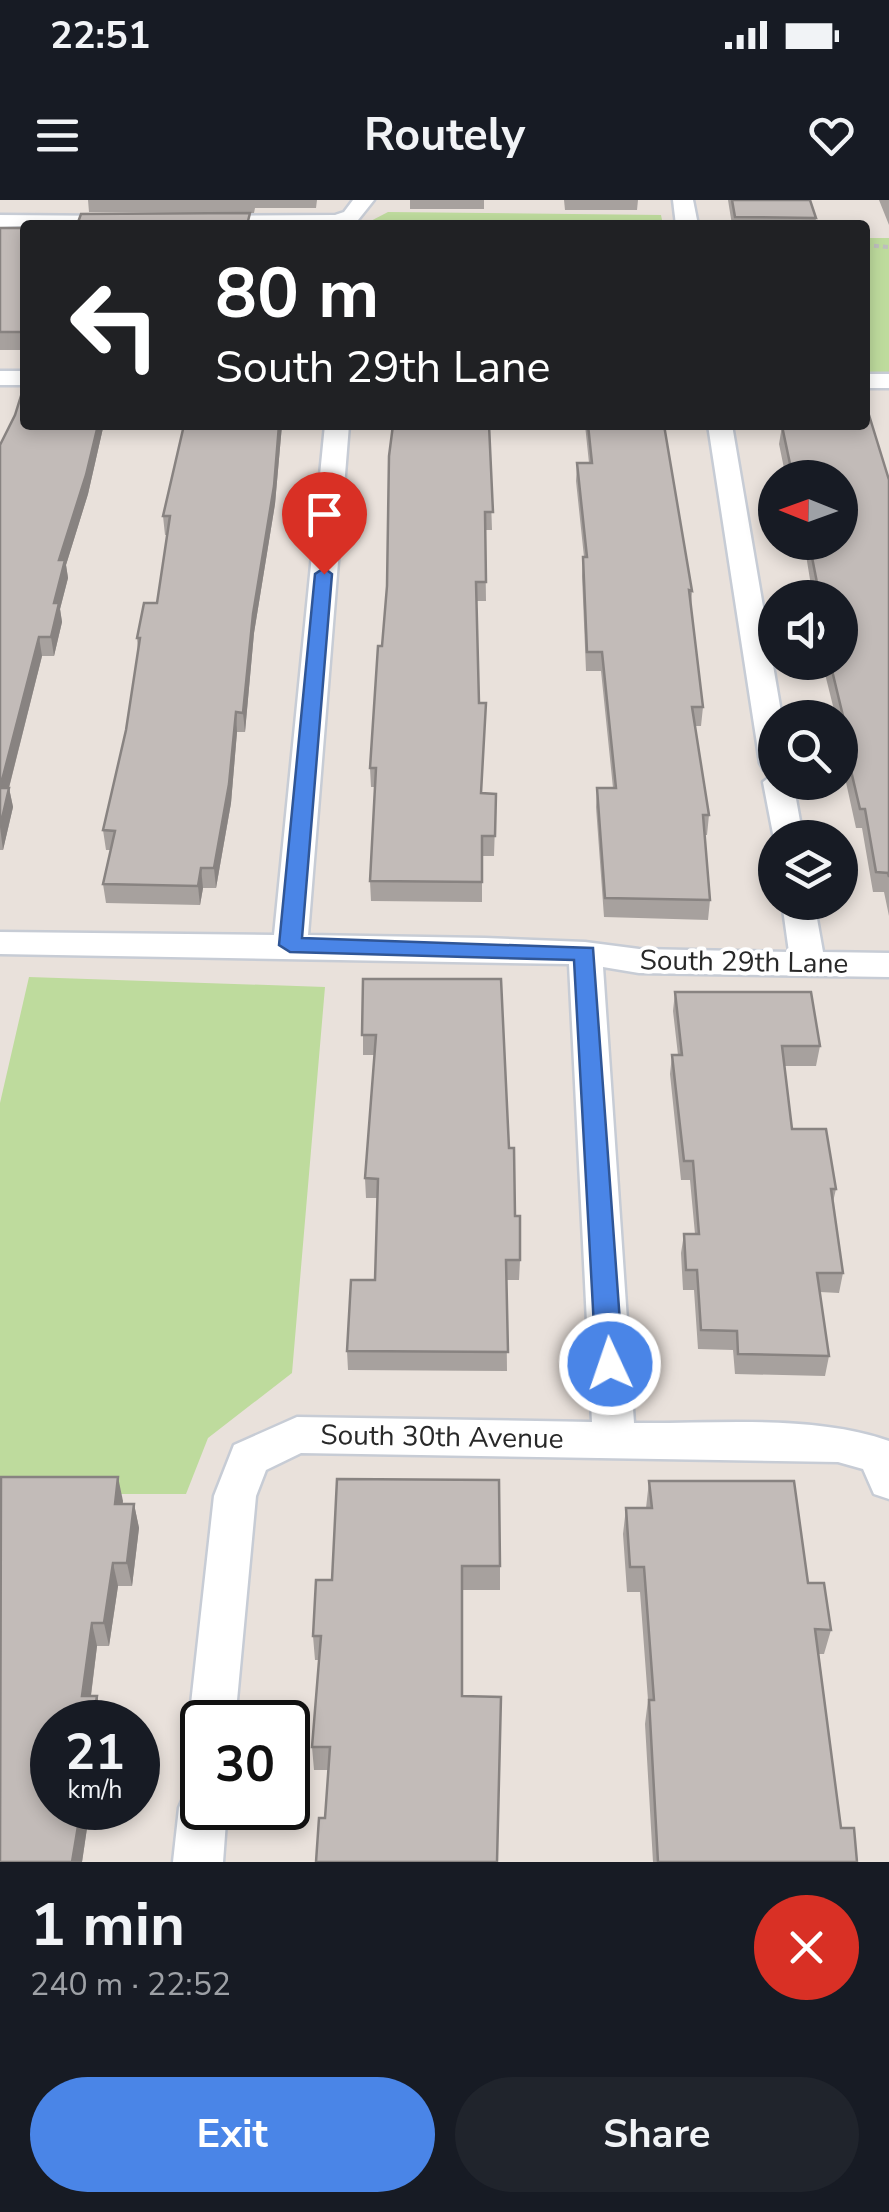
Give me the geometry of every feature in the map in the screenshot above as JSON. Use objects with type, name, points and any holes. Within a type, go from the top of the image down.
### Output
[{"type":"street","points":[[328,220],[358,208]]},
{"type":"street","points":[[0,221],[40,211],[130,220]]},
{"type":"street","points":[[290,945],[336,430]]},
{"type":"street","points":[[721,430],[765,700]]},
{"type":"street","points":[[801,920],[808,964]]},
{"type":"street","name":"South 29th Lane","points":[[0,943],[290,945],[585,953],[639,961],[889,965]]},
{"type":"street","points":[[585,953],[614,1439]]},
{"type":"street","name":"South 30th Avenue","points":[[214,1700],[235,1496],[249,1458],[298,1435],[838,1444],[884,1468]]},
{"type":"street","points":[[198,1862],[201,1830]]},
{"type":"green space","points":[[388,212],[661,215],[662,220],[373,220]]},
{"type":"green space","points":[[870,238],[889,238],[889,372],[870,372]]},
{"type":"green space","points":[[29,977],[325,987],[292,1373],[208,1438],[186,1494],[0,1494],[0,1103]]},
{"type":"building","points":[[732,200],[810,200],[816,218],[735,217]]},
{"type":"building","points":[[250,213],[248,220],[79,220],[81,214]]},
{"type":"building","points":[[0,228],[20,228],[20,332],[0,332]]},
{"type":"building","points":[[20,399],[20,430],[97,430],[59,560],[65,560],[54,603],[59,603],[51,637],[39,637],[0,788],[0,445]]},
{"type":"building","points":[[870,418],[889,480],[889,877],[888,873],[876,872],[865,809],[860,809],[858,800],[858,700],[839,700],[834,680],[858,680],[858,580],[816,580],[813,560],[858,560],[858,460],[789,460],[783,430],[870,430]]},
{"type":"building","points":[[183,430],[279,430],[243,713],[236,712],[229,784],[214,868],[201,868],[198,886],[103,884],[115,831],[103,830],[126,730],[144,603],[157,603],[170,516],[163,516]]},
{"type":"building","points":[[392,430],[489,430],[493,512],[485,512],[486,582],[476,582],[479,703],[486,703],[481,793],[496,794],[495,836],[482,836],[482,882],[370,881],[376,768],[370,768],[378,646],[382,646],[387,586]]},
{"type":"building","points":[[589,430],[665,430],[692,591],[689,590],[703,707],[692,707],[709,815],[703,815],[710,900],[605,898],[597,788],[616,788],[602,652],[587,652],[583,557],[587,557],[577,463],[592,463]]},
{"type":"building","points":[[0,788],[9,788],[0,827]]},
{"type":"building","points":[[363,979],[501,979],[509,1148],[514,1148],[515,1216],[520,1216],[520,1260],[506,1260],[508,1352],[347,1351],[351,1280],[375,1280],[378,1179],[365,1178],[376,1035],[362,1035]]},
{"type":"building","points":[[675,992],[811,992],[820,1046],[782,1046],[792,1129],[826,1129],[836,1189],[831,1189],[843,1273],[817,1273],[829,1356],[738,1354],[737,1331],[701,1330],[697,1270],[686,1270],[684,1234],[699,1234],[693,1161],[684,1161],[672,1055],[682,1055]]},
{"type":"building","points":[[1,1477],[118,1477],[115,1504],[134,1504],[127,1563],[113,1563],[104,1623],[92,1623],[82,1696],[97,1696],[96,1700],[30,1700],[30,1830],[77,1830],[72,1862],[0,1862]]},
{"type":"building","points":[[337,1479],[499,1480],[500,1566],[462,1566],[462,1696],[501,1697],[497,1862],[316,1862],[319,1818],[325,1818],[330,1747],[312,1747],[321,1636],[313,1636],[316,1580],[332,1580]]},
{"type":"building","points":[[649,1481],[794,1481],[808,1583],[824,1583],[831,1630],[815,1629],[841,1828],[854,1828],[857,1862],[658,1862],[649,1700],[654,1700],[644,1567],[630,1567],[626,1508],[652,1508]]},
{"type":"route","points":[[324,574],[290,945],[585,953],[610,1364]]}]
